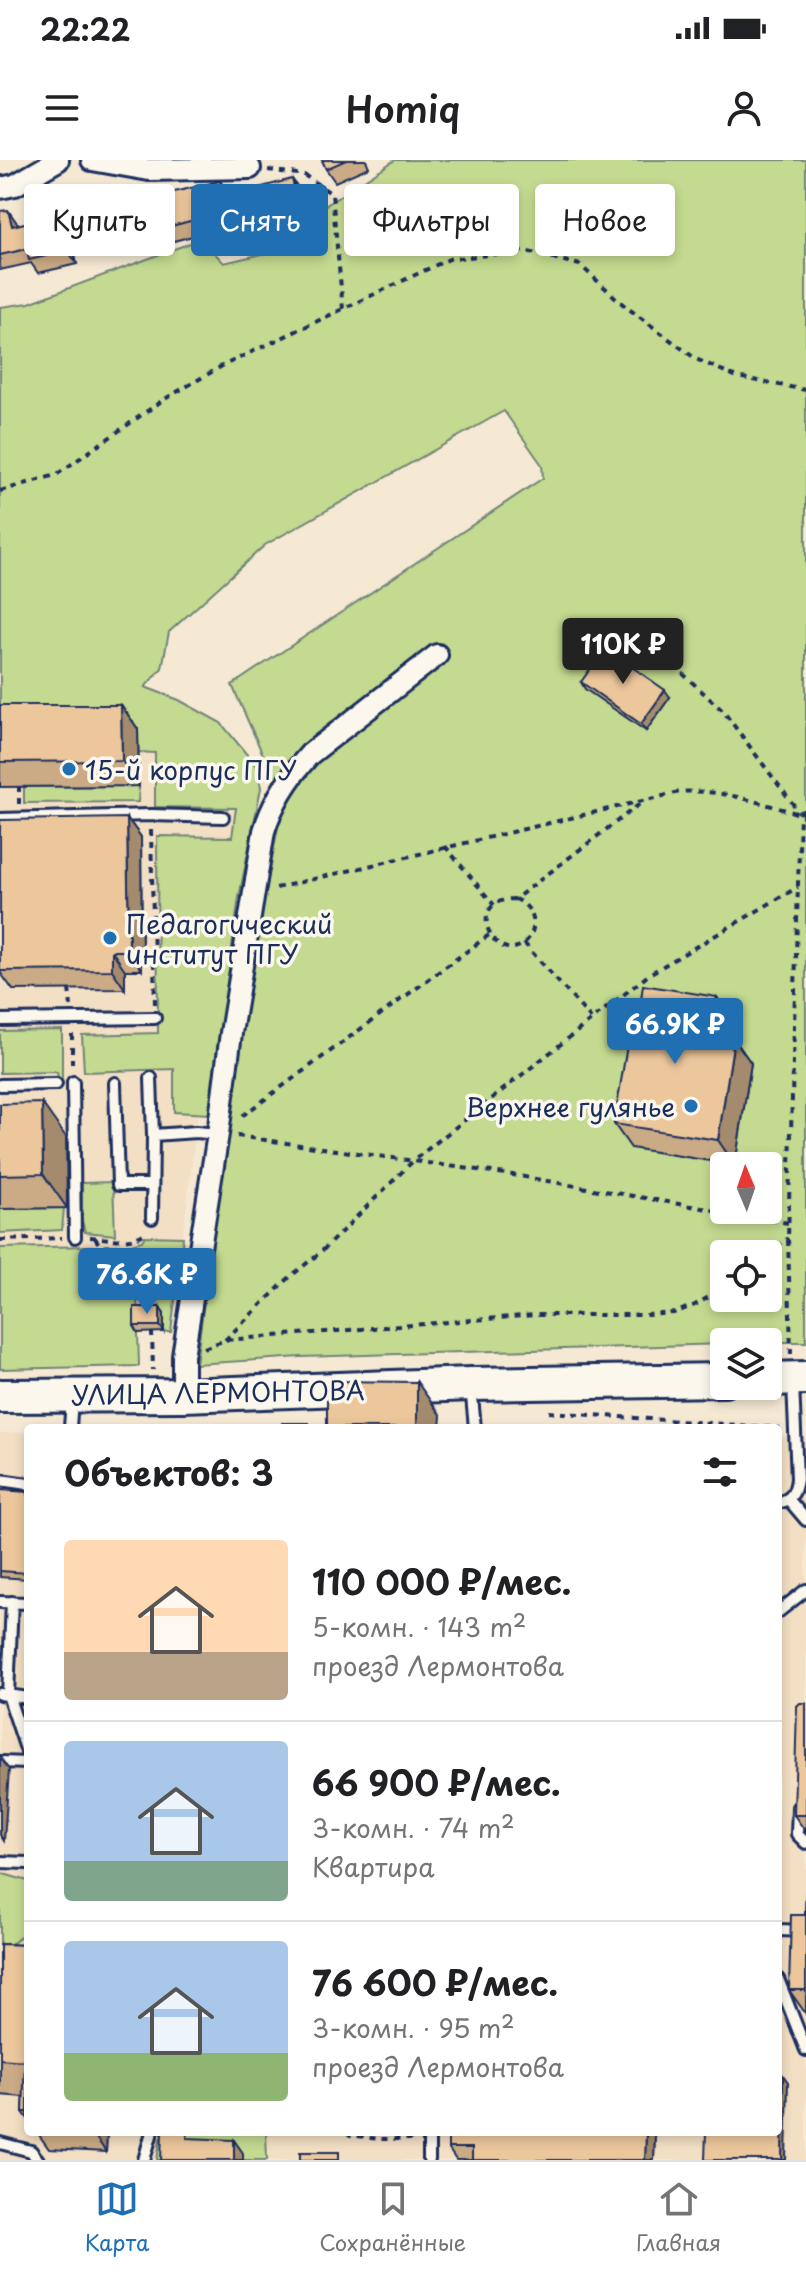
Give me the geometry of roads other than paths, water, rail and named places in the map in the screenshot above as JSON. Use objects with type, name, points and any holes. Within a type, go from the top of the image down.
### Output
[{"type":"main road","name":"УЛИЦА ЛЕРМОНТОВА","points":[[0,1396],[255,1396],[471,1384],[710,1380]]},
{"type":"street","points":[[0,188],[15,185],[58,160]]},
{"type":"street","points":[[92,160],[149,170],[250,168]]},
{"type":"street","points":[[183,1395],[183,1356],[231,1033],[268,815],[295,770],[325,742],[437,655]]},
{"type":"lane","points":[[0,819],[151,815],[223,817]]},
{"type":"lane","points":[[0,1020],[155,1018]]},
{"type":"lane","points":[[151,1078],[152,1218]]},
{"type":"lane","points":[[73,1082],[75,1237]]},
{"type":"lane","points":[[115,1083],[118,1185],[152,1185]]},
{"type":"lane","points":[[0,1085],[56,1084]]},
{"type":"lane","points":[[153,1135],[218,1134]]},
{"type":"lane","points":[[790,1372],[797,1479],[795,1491],[784,1501],[806,1520]]},
{"type":"lane","points":[[471,1384],[475,1424]]},
{"type":"lane","points":[[70,1424],[72,1395]]},
{"type":"lane","points":[[0,1480],[24,1483]]},
{"type":"lane","points":[[782,1609],[806,1590]]},
{"type":"lane","points":[[6,1602],[4,1694],[24,1745]]},
{"type":"lane","points":[[4,1694],[24,1697]]},
{"type":"lane","points":[[0,1762],[24,1763]]},
{"type":"lane","points":[[799,1791],[797,1834],[806,1843]]},
{"type":"lane","points":[[0,1862],[24,1863]]},
{"type":"lane","points":[[782,1930],[806,1931]]},
{"type":"lane","points":[[782,1998],[806,2050]]},
{"type":"lane","points":[[144,2160],[151,2136]]},
{"type":"lane","points":[[429,2136],[429,2160]]},
{"type":"lane","points":[[0,2143],[31,2151],[38,2160]]},
{"type":"place","name":"15-й корпус ПГУ","points":[[69,769]]},
{"type":"place","name":"Педагогический институт ПГУ","points":[[110,938]]},
{"type":"place","name":"Верхнее гулянье","points":[[691,1106]]}]
